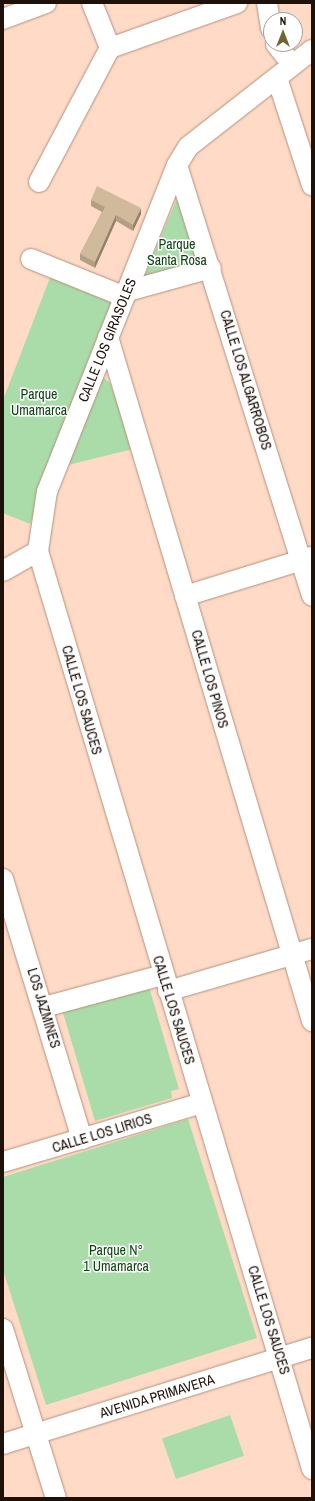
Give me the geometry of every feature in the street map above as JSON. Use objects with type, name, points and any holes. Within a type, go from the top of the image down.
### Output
[{"type":"street","points":[[3,19],[46,3]]},
{"type":"street","points":[[92,3],[110,48]]},
{"type":"street","points":[[39,182],[110,48],[237,3]]},
{"type":"street","name":"CALLE LOS GIRASOLES","points":[[38,551],[47,491],[177,165],[188,147],[277,78],[291,63],[312,50]]},
{"type":"street","points":[[282,52],[291,63]]},
{"type":"street","points":[[277,78],[312,186]]},
{"type":"street","name":"CALLE LOS ALGARROBOS","points":[[177,165],[307,558],[312,595]]},
{"type":"street","points":[[31,259],[126,294],[211,268]]},
{"type":"street","name":"CALLE LOS PINOS","points":[[108,336],[291,955],[312,1021]]},
{"type":"street","points":[[3,571],[38,551]]},
{"type":"street","name":"CALLE LOS SAUCES","points":[[38,551],[312,1469]]},
{"type":"street","points":[[185,596],[307,558]]},
{"type":"street","name":"LOS JAZMINES","points":[[3,879],[44,1007],[82,1139]]},
{"type":"street","points":[[44,1007],[166,983],[312,949]]},
{"type":"street","name":"CALLE LOS LIRIOS","points":[[3,1162],[202,1103]]},
{"type":"street","points":[[3,1329],[34,1434],[56,1498]]},
{"type":"street","name":"AVENIDA PRIMAVERA","points":[[3,1444],[312,1348]]},
{"type":"green space","name":"Parque Santa Rosa","points":[[181,200],[201,261],[144,277],[176,201]]},
{"type":"green space","name":"Parque Umamarca","points":[[51,275],[116,300],[30,524],[3,513],[3,400]]},
{"type":"green space","points":[[103,377],[110,383],[133,449],[68,465]]},
{"type":"green space","points":[[147,980],[179,1089],[171,1091],[172,1098],[95,1121],[61,1006]]},
{"type":"green space","name":"Parque N° 1 Umamarca","points":[[188,1119],[257,1338],[46,1405],[3,1270],[3,1177]]},
{"type":"green space","points":[[230,1415],[244,1456],[176,1479],[162,1438]]},
{"type":"building","points":[[97,186],[141,208],[133,225],[116,215],[95,262],[80,254],[105,207],[91,200]]}]
